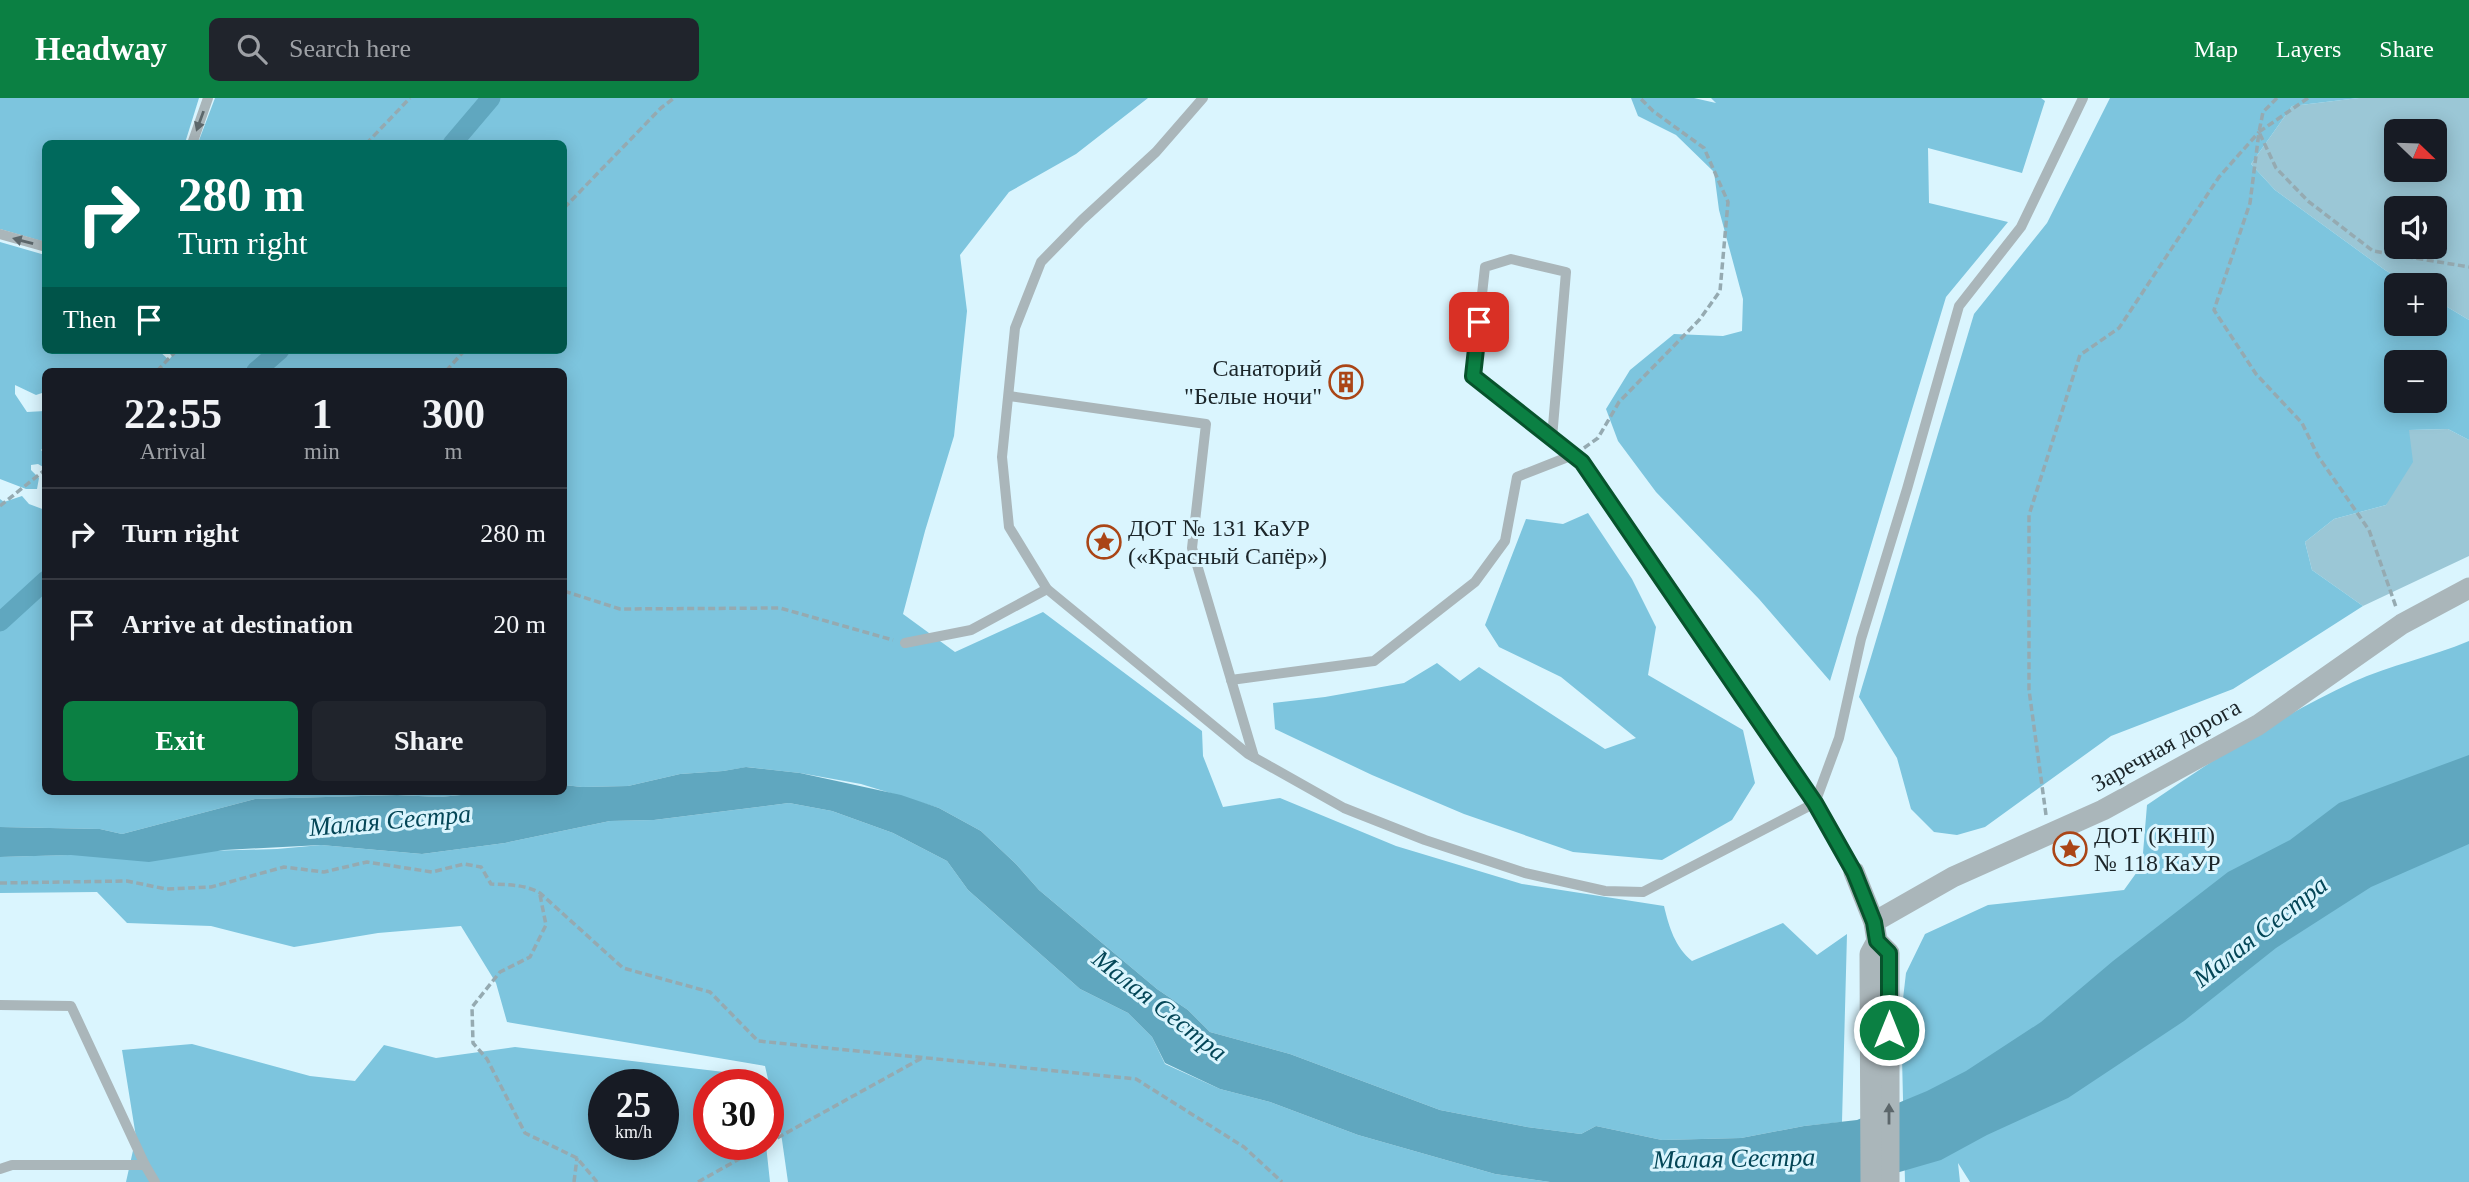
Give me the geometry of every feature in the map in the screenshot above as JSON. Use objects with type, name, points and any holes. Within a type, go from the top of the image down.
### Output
[{"type":"street","name":"Заречная дорога","points":[[1877,943],[1953,877],[2103,810],[2258,725],[2402,624],[2469,588]]},
{"type":"street","points":[[1854,872],[1877,943],[1889,1182]]},
{"type":"street","points":[[1871,1182],[1877,943]]},
{"type":"lane","points":[[192,140],[208,98]]},
{"type":"lane","points":[[1202,98],[1156,152],[1041,262],[1015,328],[1002,457],[1009,527],[1047,589],[1254,757],[1344,808],[1425,840],[1525,873],[1605,891],[1643,892],[1815,803],[1839,738],[1861,639],[1959,306],[2021,227],[2083,98]]},
{"type":"lane","points":[[0,234],[42,246]]},
{"type":"lane","points":[[1552,438],[1566,272],[1511,259],[1485,267],[1473,376],[1582,462],[1815,803],[1854,872]]},
{"type":"lane","points":[[1009,396],[1206,424],[1192,548],[1254,757]]},
{"type":"lane","points":[[1231,680],[1374,661],[1475,582],[1505,541],[1517,477],[1573,455]]},
{"type":"lane","points":[[905,643],[971,630],[1047,589]]},
{"type":"lane","points":[[0,1005],[71,1006],[155,1182]]},
{"type":"lane","points":[[0,1169],[12,1165],[145,1165]]},
{"type":"path","points":[[370,140],[410,98]]},
{"type":"path","points":[[567,205],[661,108],[674,98]]},
{"type":"path","points":[[1573,455],[1598,438],[1619,402],[1700,319],[1720,291],[1728,202],[1704,148],[1653,111],[1640,98]]},
{"type":"path","points":[[2277,98],[2263,112],[2249,203],[2214,310],[2256,374],[2302,423],[2318,456],[2369,530],[2402,624]]},
{"type":"path","points":[[2048,834],[2029,690],[2029,515],[2080,355],[2119,328],[2219,177],[2259,132],[2308,98]]},
{"type":"path","points":[[2259,132],[2276,168],[2308,201],[2373,251],[2469,267]]},
{"type":"path","points":[[160,368],[173,354]]},
{"type":"path","points":[[449,368],[462,354]]},
{"type":"path","points":[[0,506],[42,472]]},
{"type":"path","points":[[567,592],[620,609],[780,608],[905,643]]},
{"type":"path","points":[[0,883],[127,881],[166,889],[211,887],[284,867],[324,872],[367,862],[432,872],[464,864],[481,867],[491,884],[516,885],[540,893],[623,968],[710,992],[758,1041],[1136,1079],[1244,1147],[1282,1182]]},
{"type":"path","points":[[540,893],[546,925],[530,957],[500,972],[472,1007],[473,1043],[487,1059],[526,1133],[577,1158],[597,1182]]},
{"type":"path","points":[[784,1135],[922,1058]]},
{"type":"path","points":[[574,1182],[577,1158]]},
{"type":"path","points":[[698,1182],[738,1160]]},
{"type":"shaded area","points":[[0,98],[199,98],[186,140],[42,140],[42,241],[0,229]]},
{"type":"shaded area","points":[[215,98],[1148,98],[1076,154],[1009,192],[960,255],[967,311],[954,436],[903,614],[955,652],[1043,612],[1202,731],[1203,756],[1223,807],[1280,798],[1396,846],[1522,884],[1664,906],[1677,943],[1692,961],[1783,923],[1817,955],[1847,934],[1842,1122],[1741,1138],[1662,1140],[1596,1126],[1581,1134],[1527,1127],[1440,1110],[1290,1054],[1210,1032],[1188,1010],[1157,989],[1039,890],[981,831],[939,808],[861,784],[747,767],[680,774],[628,786],[567,785],[567,368],[42,368],[42,393],[36,395],[15,385],[15,394],[27,412],[42,411],[42,466],[31,465],[31,470],[39,478],[37,489],[26,489],[0,479],[0,242],[42,254],[42,354],[162,354],[169,360],[173,354],[567,354],[567,140],[199,140]]},
{"type":"shaded area","points":[[1631,98],[1694,98],[1716,103],[1711,98],[2041,98],[2045,101],[2022,173],[1928,148],[1929,203],[2008,222],[1946,297],[1830,681],[1759,599],[1656,492],[1618,441],[1606,409],[1630,370],[1674,334],[1723,336],[1742,331],[1743,299],[1719,210],[1714,172],[1676,135],[1638,116]]},
{"type":"shaded area","points":[[2110,98],[2359,98],[2292,106],[2251,164],[2275,190],[2390,273],[2384,273],[2384,336],[2447,336],[2447,307],[2469,320],[2469,440],[2448,429],[2409,430],[2413,462],[2386,505],[2334,519],[2305,542],[2312,570],[2363,606],[2233,689],[2111,736],[1985,827],[1957,835],[1934,832],[1911,809],[1897,758],[1859,697],[1974,314],[2047,223]]},
{"type":"shaded area","points":[[2359,98],[2469,98],[2469,320],[2447,307],[2447,273],[2390,273],[2275,190],[2251,164],[2292,106]]},
{"type":"shaded area","points":[[2448,429],[2469,440],[2469,556],[2363,606],[2312,570],[2305,542],[2334,519],[2386,505],[2409,430]]},
{"type":"shaded area","points":[[22,496],[29,504],[42,509],[42,795],[397,795],[255,799],[122,834],[100,829],[0,827],[0,499],[4,502]]},
{"type":"shaded area","points":[[1588,513],[1632,579],[1656,627],[1648,675],[1743,730],[1755,783],[1732,820],[1662,860],[1573,852],[1464,814],[1372,775],[1275,729],[1273,703],[1404,683],[1437,663],[1460,681],[1479,667],[1605,749],[1636,738],[1561,677],[1499,647],[1485,625],[1526,519],[1563,524]]},
{"type":"shaded area","points":[[2469,641],[2469,1182],[1970,1182],[1958,1163],[1960,1182],[1905,1182],[1901,1016],[1906,973],[1925,934],[1988,905],[2124,890],[2142,865],[2147,805],[2248,739],[2326,695],[2367,676]]},
{"type":"shaded area","points":[[397,795],[461,795],[440,797]]},
{"type":"shaded area","points":[[789,803],[832,811],[893,833],[947,861],[968,890],[1080,989],[1128,1013],[1152,1037],[1165,1064],[1220,1089],[1270,1102],[1358,1135],[1495,1174],[1550,1182],[788,1182],[784,1154],[784,1069],[766,1069],[765,1066],[507,1022],[496,983],[461,926],[378,933],[294,947],[211,926],[127,923],[97,892],[0,893],[0,857],[277,849],[321,845],[422,854],[505,843],[610,821],[654,820]]},
{"type":"shaded area","points":[[192,1044],[310,1076],[355,1081],[384,1045],[436,1058],[515,1047],[699,1069],[693,1069],[693,1160],[768,1160],[770,1182],[126,1182],[136,1137],[122,1050]]},
{"type":"water","name":"Малая Сестра","points":[[2469,755],[2469,844],[2371,887],[2276,948],[2184,1021],[2068,1098],[1987,1135],[1941,1160],[1865,1182],[1550,1182],[1495,1174],[1358,1135],[1270,1102],[1220,1089],[1165,1063],[1152,1037],[1128,1013],[1080,989],[968,890],[947,861],[893,833],[832,811],[789,803],[654,820],[610,821],[505,843],[422,854],[321,845],[224,850],[149,862],[71,855],[0,857],[0,827],[100,829],[122,834],[255,799],[397,795],[567,795],[567,785],[628,786],[680,774],[746,767],[800,773],[901,795],[939,808],[981,831],[1039,890],[1157,989],[1188,1010],[1210,1032],[1290,1054],[1440,1110],[1527,1127],[1581,1134],[1596,1126],[1662,1140],[1741,1138],[1804,1126],[1857,1120],[1927,1091],[1966,1071],[2041,1022],[2113,961],[2228,872],[2290,840],[2339,803]]},
{"type":"waterway","points":[[455,140],[491,98]]},
{"type":"waterway","points":[[259,368],[275,354]]},
{"type":"waterway","points":[[0,622],[42,584]]},
{"type":"place","name":"Санаторий \"Белые ночи\"","points":[[1346,382]]},
{"type":"place","name":"ДОТ № 131 КаУР («Красный Сапёр»)","points":[[1104,542]]},
{"type":"place","name":"ДОТ (КНП) № 118 КаУР","points":[[2070,849]]},
{"type":"route","points":[[1479,322],[1473,376],[1582,462],[1815,803],[1854,872],[1874,922],[1877,941],[1889,953],[1889,1030]]}]
